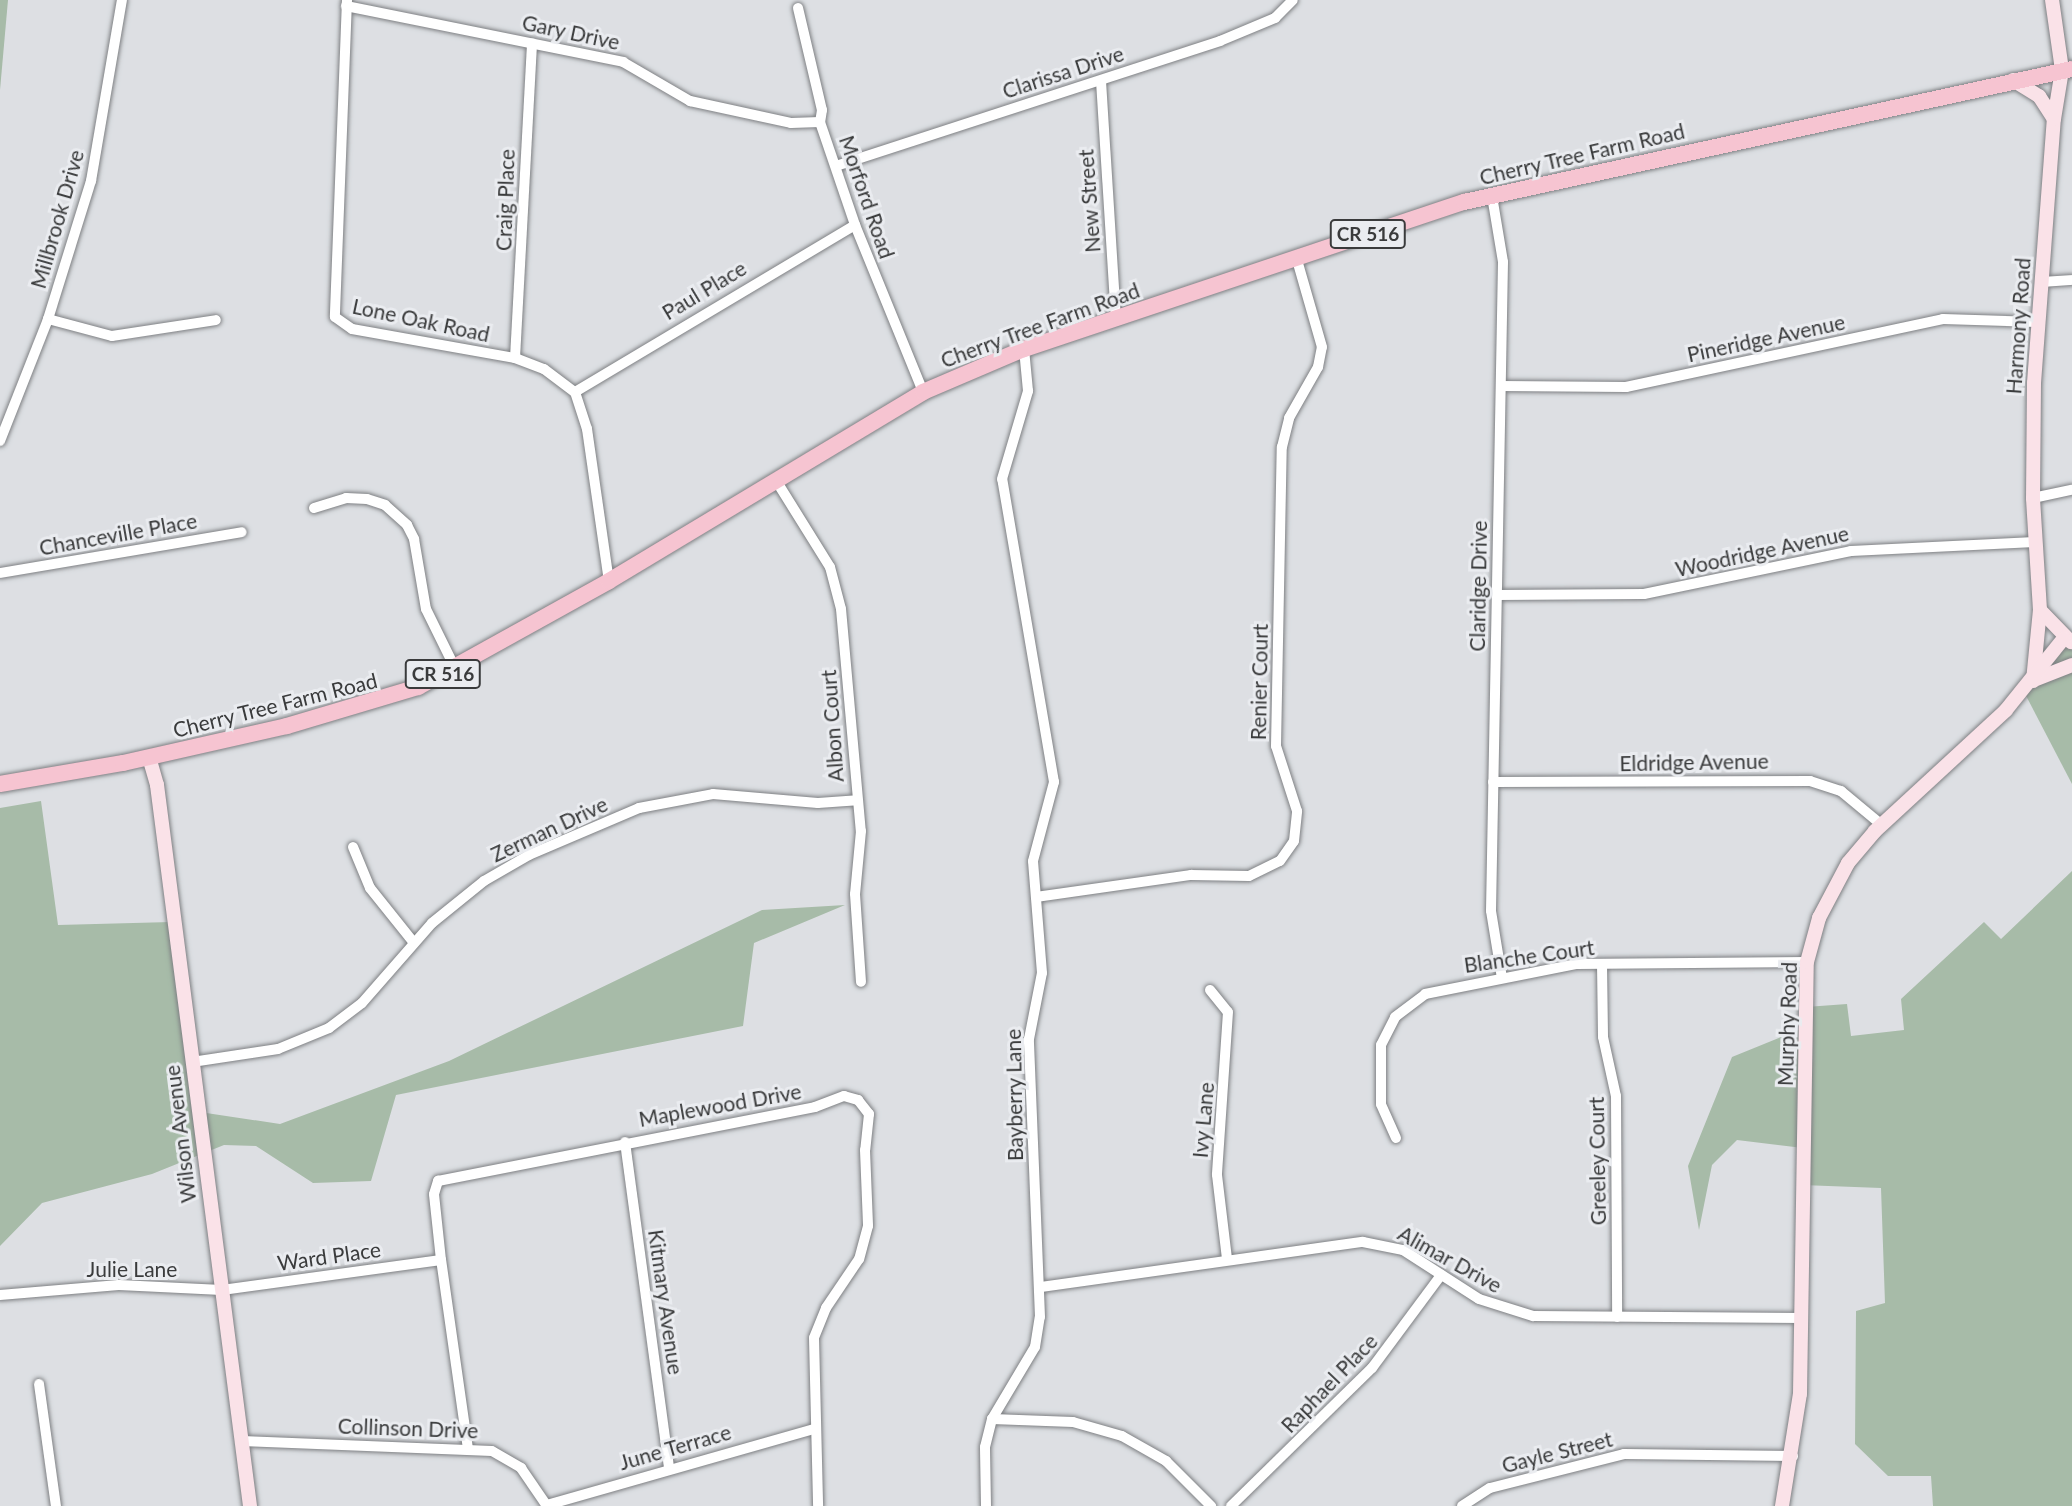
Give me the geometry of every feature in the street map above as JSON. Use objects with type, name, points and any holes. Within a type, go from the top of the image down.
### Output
[{"type":"main road","name":"Cherry Tree Farm Road","points":[[0,784],[149,757],[356,709],[418,687],[609,581],[778,482],[923,392],[1024,349],[1492,195],[2067,70]]},
{"type":"street","name":"Millbrook Drive","points":[[0,441],[48,319],[96,164],[122,0]]},
{"type":"street","name":"Clarissa Drive","points":[[836,166],[1101,81],[1261,26],[1293,0]]},
{"type":"street","name":"Harmony Road","points":[[2033,681],[2040,610],[2034,498],[2037,322],[2043,282],[2054,119],[2067,70],[2052,0]]},
{"type":"street","name":"Gary Drive","points":[[346,3],[633,65],[690,102],[791,123],[820,122]]},
{"type":"street","name":"Lone Oak Road","points":[[346,3],[335,317],[352,329],[515,358],[544,369],[575,392]]},
{"type":"street","name":"Morford Road","points":[[798,8],[822,110],[820,122],[855,225],[923,392]]},
{"type":"street","name":"Craig Place","points":[[515,358],[532,43]]},
{"type":"street","points":[[2013,80],[2037,95],[2054,119]]},
{"type":"street","name":"New Street","points":[[1101,81],[1116,319]]},
{"type":"street","name":"Claridge Drive","points":[[1492,195],[1503,262],[1491,911],[1502,978]]},
{"type":"street","name":"Paul Place","points":[[575,392],[855,225]]},
{"type":"street","name":"Renier Court","points":[[1036,898],[1191,875],[1249,876],[1280,861],[1294,841],[1297,811],[1276,746],[1282,447],[1289,418],[1318,368],[1322,346],[1297,260]]},
{"type":"street","points":[[2043,282],[2072,280]]},
{"type":"street","name":"Pineridge Avenue","points":[[1501,386],[1626,387],[1943,319],[1983,317],[2037,322]]},
{"type":"street","points":[[48,319],[112,336],[216,320]]},
{"type":"street","name":"Bayberry Lane","points":[[986,1506],[985,1447],[992,1419],[1035,1347],[1041,1287],[1029,1040],[1042,973],[1036,898],[1036,841],[1054,794],[1054,782],[1002,479],[1028,391],[1024,349]]},
{"type":"street","points":[[575,392],[587,429],[609,581]]},
{"type":"street","name":"Albon Court","points":[[778,482],[824,557],[838,588],[861,840],[856,914],[861,982]]},
{"type":"street","points":[[2034,498],[2072,490]]},
{"type":"street","points":[[314,508],[346,498],[367,499],[385,505],[407,525],[414,539],[426,609],[455,668]]},
{"type":"street","name":"Chanceville Place","points":[[0,573],[242,532]]},
{"type":"street","name":"Woodridge Avenue","points":[[1497,594],[1644,594],[1851,551],[2035,542]]},
{"type":"street","points":[[2040,610],[2068,640]]},
{"type":"street","name":"Murphy Road","points":[[1782,1506],[1793,1456],[1801,1318],[1807,962],[1834,885],[1882,825],[2033,681],[2068,640]]},
{"type":"street","points":[[2033,681],[2072,665]]},
{"type":"street","name":"Wilson Avenue","points":[[149,757],[157,785],[250,1506]]},
{"type":"street","name":"Eldridge Avenue","points":[[1493,782],[1810,781],[1855,799],[1882,825]]},
{"type":"street","name":"Zerman Drive","points":[[192,1062],[278,1049],[329,1028],[362,1003],[414,943],[463,896],[512,864],[639,808],[713,794],[818,803],[857,800]]},
{"type":"street","points":[[353,847],[370,888],[414,943]]},
{"type":"street","name":"Blanche Court","points":[[1396,1138],[1384,1119],[1378,1069],[1381,1045],[1395,1017],[1425,994],[1502,978],[1602,964],[1807,962]]},
{"type":"street","name":"Greeley Court","points":[[1602,964],[1603,1037],[1616,1096],[1617,1317]]},
{"type":"street","name":"Ivy Lane","points":[[1210,990],[1228,1012],[1217,1175],[1227,1259]]},
{"type":"street","name":"Maplewood Drive","points":[[468,1448],[434,1194],[440,1178],[815,1107],[838,1096],[850,1097],[865,1107],[870,1121],[864,1150],[866,1236],[855,1268],[816,1330],[814,1429],[818,1506]]},
{"type":"street","name":"Kitmary Avenue","points":[[625,1142],[669,1468]]},
{"type":"street","name":"Alimar Drive","points":[[1041,1287],[1227,1259],[1376,1242],[1403,1250],[1479,1299],[1515,1313],[1617,1317],[1801,1318]]},
{"type":"street","name":"Ward Place","points":[[222,1290],[441,1260]]},
{"type":"street","name":"Raphael Place","points":[[1231,1506],[1372,1368],[1441,1275]]},
{"type":"street","name":"Julie Lane","points":[[0,1296],[119,1284],[222,1290]]},
{"type":"street","points":[[39,1384],[56,1506]]},
{"type":"street","points":[[992,1419],[1073,1422],[1122,1436],[1166,1461],[1211,1506]]},
{"type":"street","name":"June Terrace","points":[[547,1505],[669,1468],[814,1429]]},
{"type":"street","name":"Collinson Drive","points":[[242,1441],[468,1448],[509,1459],[533,1481],[547,1505]]},
{"type":"street","name":"Gayle Street","points":[[1462,1506],[1490,1488],[1623,1454],[1793,1456]]},
{"type":"green space","points":[[0,0],[8,0],[0,90]]},
{"type":"green space","points":[[2061,640],[2072,645],[2072,784],[2023,690]]},
{"type":"green space","points":[[41,801],[58,925],[171,922],[193,1111],[280,1124],[449,1061],[762,910],[845,905],[754,943],[743,1026],[396,1095],[371,1181],[313,1183],[256,1146],[224,1145],[152,1174],[42,1203],[0,1246],[0,808]]},
{"type":"green space","points":[[2072,871],[2072,1506],[1933,1506],[1931,1476],[1888,1476],[1855,1444],[1856,1311],[1885,1303],[1881,1188],[1802,1185],[1803,1148],[1737,1140],[1712,1165],[1699,1230],[1688,1166],[1732,1057],[1806,1027],[1806,1007],[1847,1004],[1851,1036],[1904,1030],[1901,999],[1984,922],[2001,939]]}]
